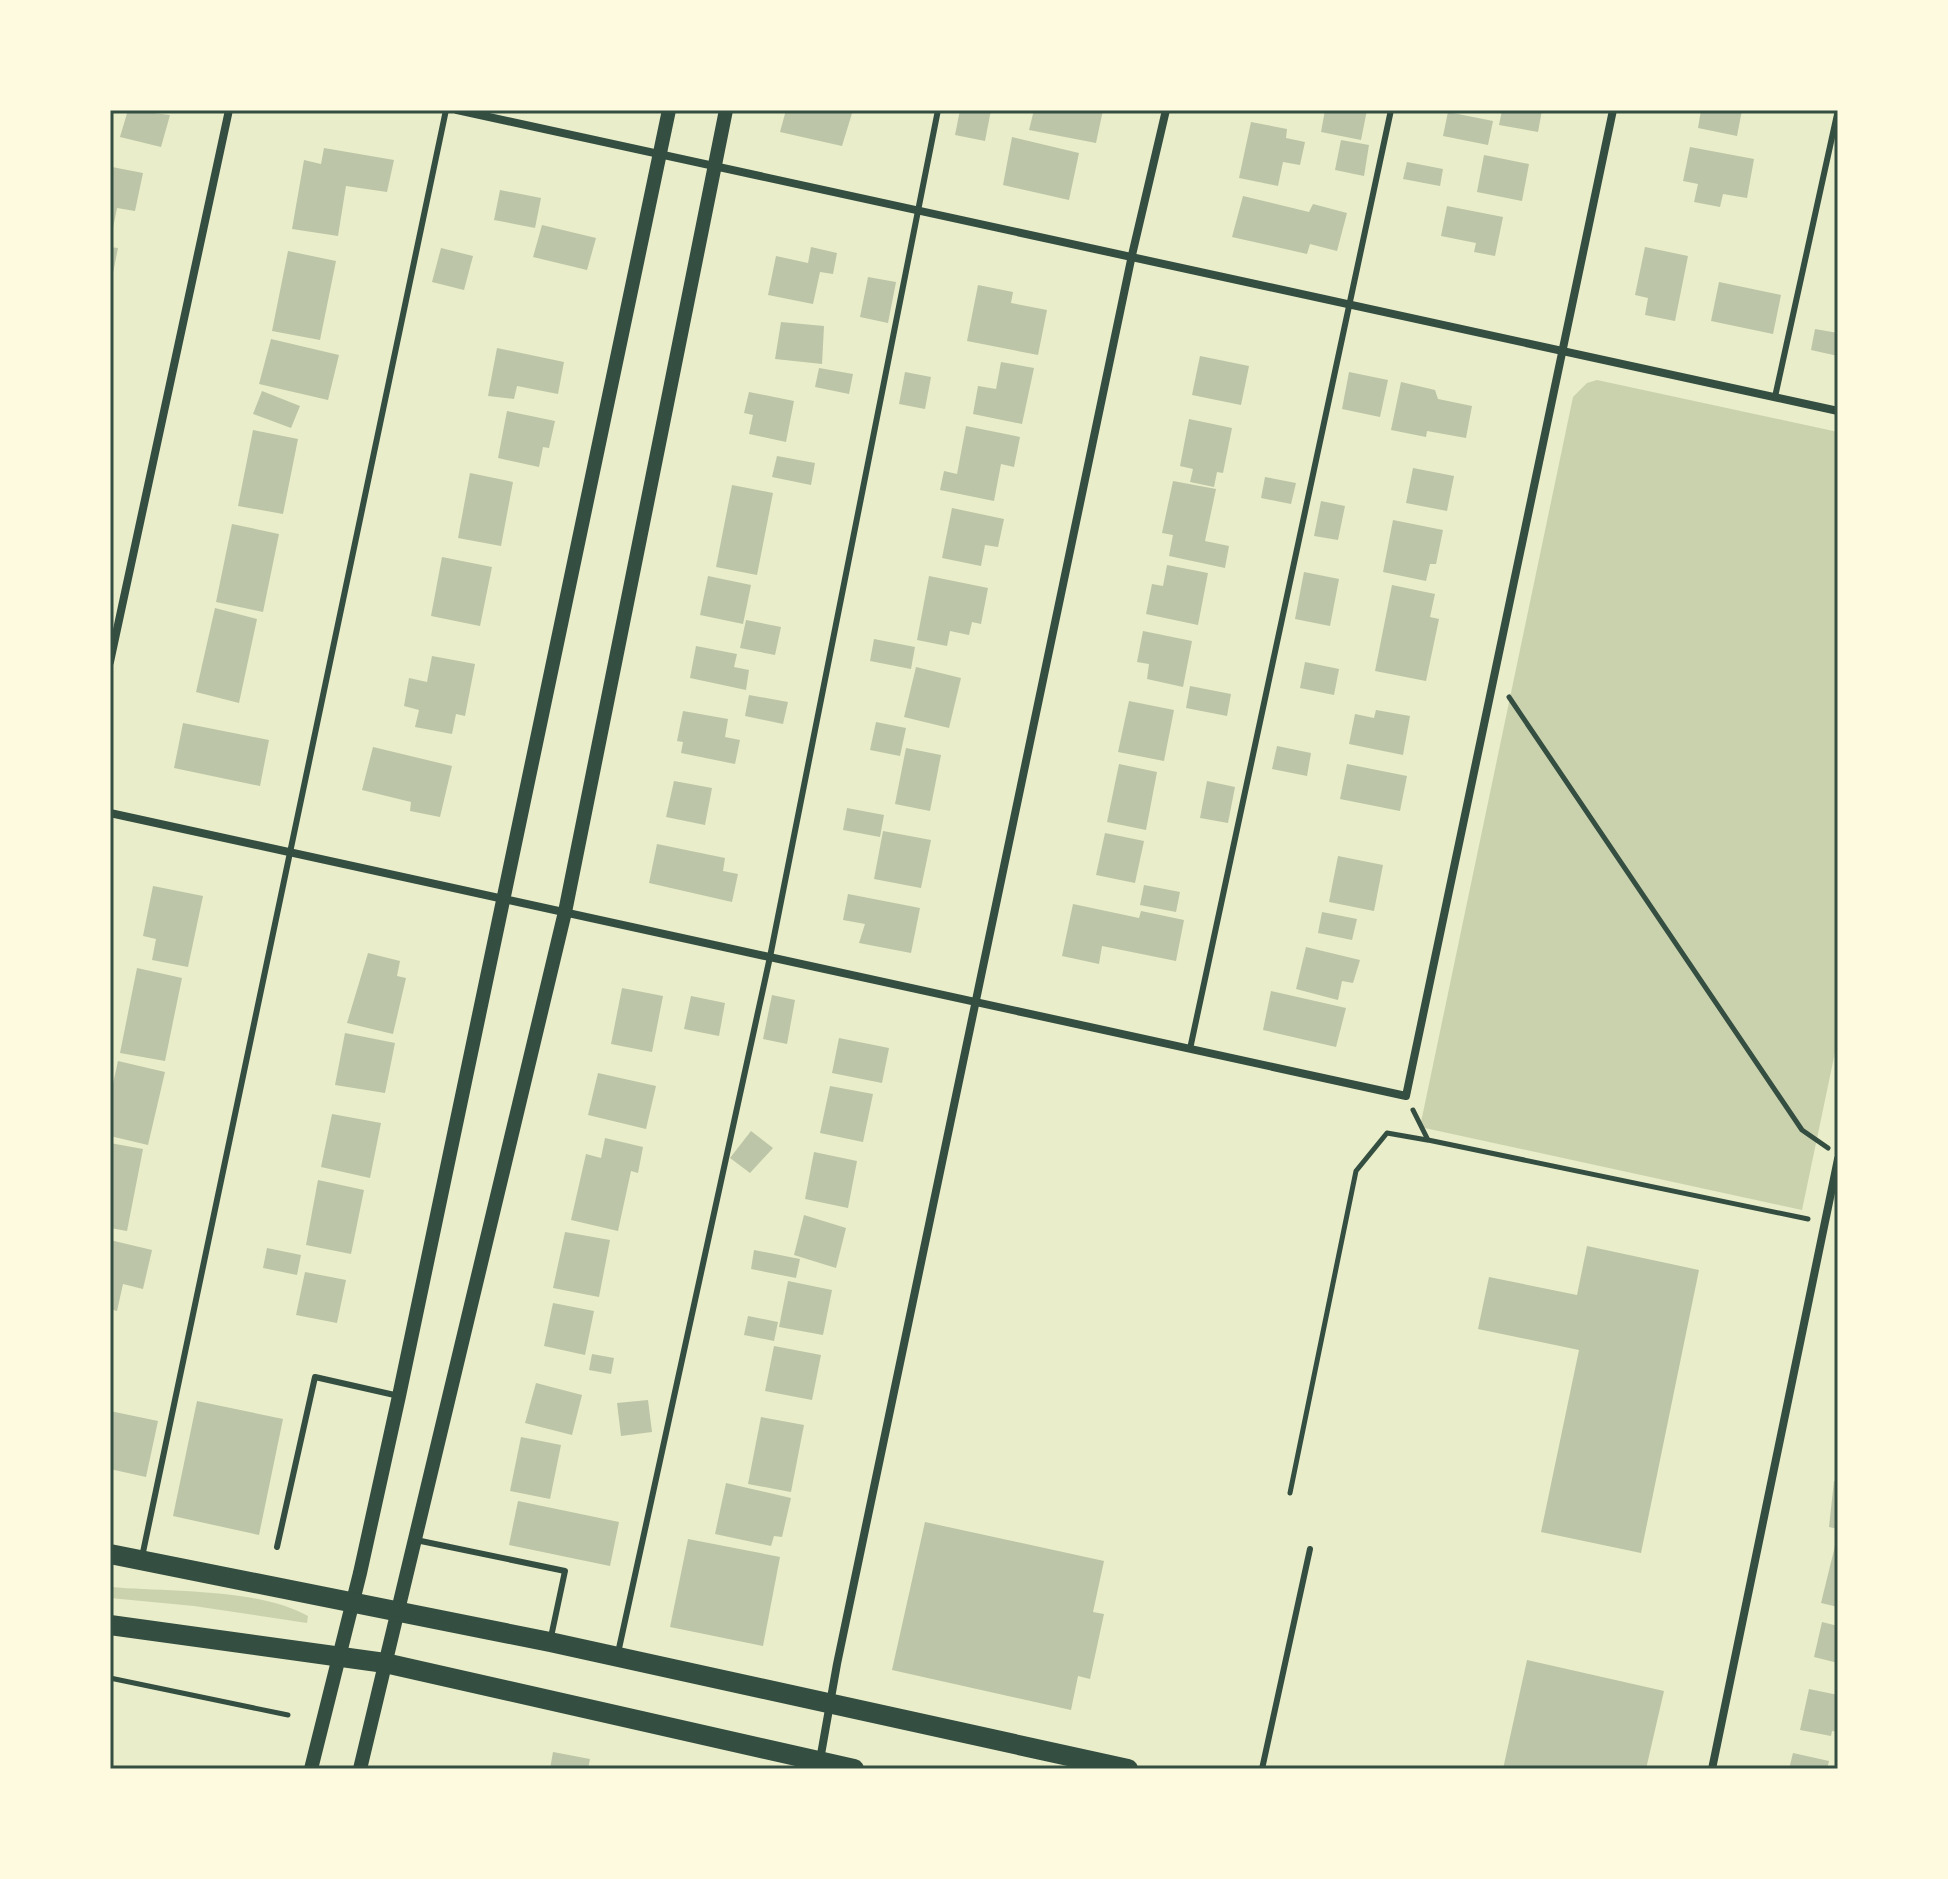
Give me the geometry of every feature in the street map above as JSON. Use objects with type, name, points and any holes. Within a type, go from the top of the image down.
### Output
[{"type":"main road","points":[[110,1554],[550,1642],[1128,1769]]},
{"type":"main road","points":[[110,1625],[385,1663],[819,1765],[854,1769]]},
{"type":"street","points":[[110,662],[229,110]]},
{"type":"street","points":[[457,110],[1838,411]]},
{"type":"street","points":[[311,1769],[353,1603],[399,1396],[669,110]]},
{"type":"street","points":[[360,1769],[565,912],[726,110]]},
{"type":"street","points":[[819,1765],[1132,255],[1166,110]]},
{"type":"street","points":[[110,813],[1406,1096],[1613,110]]},
{"type":"street","points":[[1712,1769],[1825,1222],[1835,1191],[1838,1158]]},
{"type":"lane","points":[[141,1560],[446,110]]},
{"type":"lane","points":[[618,1657],[770,957],[938,110]]},
{"type":"lane","points":[[1190,1049],[1391,110]]},
{"type":"lane","points":[[1775,397],[1838,110]]},
{"type":"lane","points":[[277,1547],[315,1377],[399,1396]]},
{"type":"lane","points":[[416,1540],[565,1571],[550,1642]]},
{"type":"lane","points":[[1262,1769],[1310,1549]]},
{"type":"path","points":[[1495,676],[1802,1130],[1838,1158]]},
{"type":"path","points":[[1406,1096],[1428,1140]]},
{"type":"path","points":[[1290,1493],[1356,1171],[1387,1133],[1825,1222]]},
{"type":"path","points":[[110,1678],[288,1715]]},
{"type":"green space","points":[[1597,380],[1838,432],[1838,1038],[1802,1210],[1420,1127],[1573,397],[1587,383]]},
{"type":"green space","points":[[110,1587],[212,1593],[264,1600],[308,1616],[307,1623],[194,1606],[110,1598]]},
{"type":"building","points":[[128,110],[170,115],[161,147],[120,137]]},
{"type":"building","points":[[786,110],[853,110],[842,146],[780,132]]},
{"type":"building","points":[[960,110],[991,110],[985,141],[955,135]]},
{"type":"building","points":[[1034,110],[1103,110],[1096,143],[1029,130]]},
{"type":"building","points":[[1325,110],[1367,110],[1361,140],[1321,132]]},
{"type":"building","points":[[1502,110],[1542,110],[1538,132],[1499,125]]},
{"type":"building","points":[[1701,110],[1742,110],[1737,136],[1698,128]]},
{"type":"building","points":[[1448,112],[1493,121],[1488,145],[1443,136]]},
{"type":"building","points":[[1251,122],[1287,129],[1286,138],[1305,142],[1300,165],[1283,162],[1278,186],[1239,178]]},
{"type":"building","points":[[1012,137],[1079,153],[1069,200],[1003,185]]},
{"type":"building","points":[[1341,140],[1369,145],[1364,176],[1335,170]]},
{"type":"building","points":[[1690,147],[1754,159],[1747,198],[1723,194],[1720,207],[1694,202],[1698,184],[1683,181]]},
{"type":"building","points":[[324,148],[394,160],[387,192],[346,186],[338,236],[292,229],[304,160],[321,164]]},
{"type":"building","points":[[1484,155],[1529,164],[1522,201],[1477,192]]},
{"type":"building","points":[[1407,162],[1443,169],[1440,186],[1403,179]]},
{"type":"building","points":[[112,167],[143,173],[135,211],[117,208],[111,238]]},
{"type":"building","points":[[500,190],[541,198],[535,228],[494,220]]},
{"type":"building","points":[[1243,196],[1309,212],[1313,204],[1347,213],[1337,251],[1310,244],[1307,254],[1232,237]]},
{"type":"building","points":[[1447,206],[1503,217],[1495,256],[1474,252],[1476,243],[1441,236]]},
{"type":"building","points":[[542,225],[596,238],[587,270],[533,257]]},
{"type":"building","points":[[110,247],[118,248],[111,283],[110,283]]},
{"type":"building","points":[[811,247],[837,253],[833,274],[820,272],[813,304],[768,295],[776,256],[808,263]]},
{"type":"building","points":[[1645,247],[1688,256],[1675,321],[1645,315],[1648,298],[1635,295]]},
{"type":"building","points":[[441,248],[473,256],[464,290],[432,282]]},
{"type":"building","points":[[288,251],[336,261],[320,340],[272,331]]},
{"type":"building","points":[[868,277],[896,282],[888,323],[860,317]]},
{"type":"building","points":[[1719,282],[1781,295],[1773,334],[1711,321]]},
{"type":"building","points":[[978,285],[1013,292],[1011,303],[1047,310],[1038,355],[967,341]]},
{"type":"building","points":[[781,322],[824,326],[822,364],[775,359]]},
{"type":"building","points":[[1815,329],[1838,333],[1838,356],[1811,350]]},
{"type":"building","points":[[271,339],[339,355],[328,400],[259,384]]},
{"type":"building","points":[[497,348],[564,362],[558,394],[517,386],[514,399],[488,396]]},
{"type":"building","points":[[1200,356],[1249,366],[1241,405],[1192,395]]},
{"type":"building","points":[[1001,362],[1034,368],[1022,424],[973,414],[978,386],[996,389]]},
{"type":"building","points":[[819,368],[853,374],[849,394],[815,387]]},
{"type":"building","points":[[905,372],[931,377],[925,409],[899,404]]},
{"type":"building","points":[[1349,372],[1388,380],[1380,417],[1342,409]]},
{"type":"building","points":[[1401,382],[1435,390],[1438,399],[1472,406],[1466,438],[1427,431],[1426,437],[1391,430]]},
{"type":"building","points":[[262,391],[300,406],[291,428],[253,414]]},
{"type":"building","points":[[749,392],[794,401],[786,442],[749,434],[753,415],[744,413]]},
{"type":"building","points":[[507,411],[555,421],[549,448],[543,447],[539,467],[498,458]]},
{"type":"building","points":[[1189,419],[1232,428],[1223,473],[1217,472],[1214,487],[1190,482],[1193,469],[1180,466]]},
{"type":"building","points":[[966,426],[1020,437],[1014,467],[1001,464],[994,501],[940,490],[944,471],[957,474]]},
{"type":"building","points":[[253,430],[298,439],[283,514],[238,506]]},
{"type":"building","points":[[777,456],[815,463],[811,485],[772,477]]},
{"type":"building","points":[[1413,468],[1454,476],[1447,511],[1406,503]]},
{"type":"building","points":[[470,473],[513,482],[501,546],[458,538]]},
{"type":"building","points":[[1265,477],[1296,483],[1291,504],[1261,498]]},
{"type":"building","points":[[1173,481],[1216,489],[1205,541],[1229,546],[1225,568],[1169,556],[1173,535],[1162,533]]},
{"type":"building","points":[[732,485],[773,493],[757,575],[716,567]]},
{"type":"building","points":[[1321,501],[1345,506],[1338,540],[1314,536]]},
{"type":"building","points":[[952,508],[1004,519],[998,547],[985,545],[981,566],[942,558]]},
{"type":"building","points":[[1393,520],[1443,530],[1436,564],[1430,564],[1426,581],[1383,572]]},
{"type":"building","points":[[232,524],[279,534],[263,612],[216,602]]},
{"type":"building","points":[[442,557],[492,567],[480,626],[431,616]]},
{"type":"building","points":[[1167,565],[1208,573],[1198,625],[1146,614],[1152,584],[1163,586]]},
{"type":"building","points":[[1304,572],[1339,579],[1330,626],[1295,619]]},
{"type":"building","points":[[708,576],[751,585],[743,624],[700,615]]},
{"type":"building","points":[[929,576],[988,588],[981,624],[972,622],[969,635],[950,631],[947,646],[917,640]]},
{"type":"building","points":[[1392,585],[1435,594],[1430,617],[1439,619],[1426,681],[1375,671]]},
{"type":"building","points":[[215,608],[257,619],[239,703],[196,692]]},
{"type":"building","points":[[746,620],[781,627],[775,655],[740,648]]},
{"type":"building","points":[[1143,631],[1192,641],[1183,687],[1147,679],[1149,664],[1137,662]]},
{"type":"building","points":[[874,639],[915,647],[911,669],[870,661]]},
{"type":"building","points":[[696,646],[737,654],[734,667],[749,670],[746,690],[690,678]]},
{"type":"building","points":[[432,656],[475,664],[465,716],[456,714],[452,734],[415,727],[419,710],[404,706],[409,678],[427,682]]},
{"type":"building","points":[[1305,662],[1339,669],[1334,695],[1300,688]]},
{"type":"building","points":[[916,667],[961,678],[949,728],[904,717]]},
{"type":"building","points":[[1190,686],[1231,694],[1227,716],[1186,708]]},
{"type":"building","points":[[749,695],[788,702],[783,724],[745,716]]},
{"type":"building","points":[[1129,701],[1174,710],[1164,761],[1118,752]]},
{"type":"building","points":[[1376,710],[1410,716],[1403,755],[1349,744],[1355,714],[1374,718]]},
{"type":"building","points":[[683,711],[728,719],[725,737],[740,740],[735,764],[681,753],[683,742],[677,741]]},
{"type":"building","points":[[876,722],[906,728],[900,756],[870,750]]},
{"type":"building","points":[[183,723],[269,740],[260,786],[174,768]]},
{"type":"building","points":[[1277,746],[1311,753],[1307,776],[1272,769]]},
{"type":"building","points":[[373,747],[452,766],[440,817],[410,811],[411,802],[362,790]]},
{"type":"building","points":[[906,748],[941,755],[930,811],[895,804]]},
{"type":"building","points":[[1119,764],[1157,772],[1146,830],[1107,822]]},
{"type":"building","points":[[1347,764],[1407,776],[1400,811],[1340,799]]},
{"type":"building","points":[[674,781],[712,788],[705,825],[666,817]]},
{"type":"building","points":[[1207,781],[1235,787],[1228,823],[1200,818]]},
{"type":"building","points":[[847,808],[884,815],[880,837],[843,830]]},
{"type":"building","points":[[883,831],[931,840],[921,888],[874,879]]},
{"type":"building","points":[[1105,833],[1144,841],[1135,883],[1096,875]]},
{"type":"building","points":[[657,844],[725,858],[723,871],[738,874],[732,902],[649,883]]},
{"type":"building","points":[[1338,856],[1383,865],[1374,911],[1329,902]]},
{"type":"building","points":[[1144,885],[1180,892],[1176,912],[1140,905]]},
{"type":"building","points":[[153,886],[203,896],[188,967],[152,960],[156,939],[143,936]]},
{"type":"building","points":[[848,894],[920,908],[911,953],[859,943],[865,924],[843,920]]},
{"type":"building","points":[[1073,904],[1139,918],[1141,911],[1184,920],[1176,961],[1102,946],[1099,964],[1062,956]]},
{"type":"building","points":[[1322,912],[1357,919],[1352,940],[1318,933]]},
{"type":"building","points":[[1306,947],[1360,960],[1353,983],[1342,981],[1338,1000],[1296,989]]},
{"type":"building","points":[[368,953],[400,961],[397,976],[406,978],[393,1034],[347,1023]]},
{"type":"building","points":[[137,968],[182,978],[165,1061],[120,1053]]},
{"type":"building","points":[[622,988],[663,996],[652,1052],[611,1044]]},
{"type":"building","points":[[1271,991],[1346,1008],[1336,1047],[1263,1030]]},
{"type":"building","points":[[772,995],[795,1000],[787,1044],[763,1039]]},
{"type":"building","points":[[691,996],[725,1003],[719,1036],[684,1029]]},
{"type":"building","points":[[345,1033],[395,1043],[385,1093],[335,1085]]},
{"type":"building","points":[[839,1038],[889,1048],[882,1083],[832,1073]]},
{"type":"building","points":[[118,1061],[165,1072],[148,1145],[110,1136],[110,1097]]},
{"type":"building","points":[[598,1073],[656,1086],[646,1129],[588,1115]]},
{"type":"building","points":[[830,1086],[873,1094],[863,1142],[820,1133]]},
{"type":"building","points":[[332,1114],[381,1123],[370,1178],[321,1167]]},
{"type":"building","points":[[751,1131],[773,1148],[750,1173],[730,1158]]},
{"type":"building","points":[[605,1138],[643,1147],[638,1173],[631,1171],[618,1231],[571,1220],[586,1154],[601,1158]]},
{"type":"building","points":[[110,1143],[143,1149],[127,1231],[110,1228]]},
{"type":"building","points":[[814,1152],[857,1161],[848,1208],[805,1199]]},
{"type":"building","points":[[318,1180],[364,1190],[351,1254],[306,1245]]},
{"type":"building","points":[[804,1215],[846,1228],[836,1268],[794,1255]]},
{"type":"building","points":[[565,1232],[610,1240],[599,1297],[553,1288]]},
{"type":"building","points":[[110,1240],[152,1250],[143,1289],[123,1284],[117,1311],[110,1309]]},
{"type":"building","points":[[1587,1246],[1699,1270],[1641,1553],[1541,1532],[1579,1350],[1478,1329],[1489,1277],[1577,1295]]},
{"type":"building","points":[[267,1248],[301,1255],[297,1275],[263,1268]]},
{"type":"building","points":[[754,1250],[800,1259],[796,1278],[751,1269]]},
{"type":"building","points":[[305,1272],[346,1280],[337,1323],[296,1315]]},
{"type":"building","points":[[788,1281],[832,1290],[823,1335],[779,1327]]},
{"type":"building","points":[[553,1303],[594,1311],[585,1355],[544,1346]]},
{"type":"building","points":[[748,1316],[778,1322],[774,1341],[744,1335]]},
{"type":"building","points":[[774,1346],[821,1355],[812,1400],[765,1391]]},
{"type":"building","points":[[592,1354],[614,1358],[611,1374],[589,1370]]},
{"type":"building","points":[[536,1383],[582,1395],[572,1435],[525,1423]]},
{"type":"building","points":[[648,1400],[652,1432],[621,1436],[617,1403]]},
{"type":"building","points":[[197,1401],[283,1419],[259,1535],[173,1516]]},
{"type":"building","points":[[110,1411],[158,1421],[146,1477],[110,1469]]},
{"type":"building","points":[[761,1417],[804,1425],[791,1492],[748,1484]]},
{"type":"building","points":[[521,1437],[561,1445],[550,1499],[510,1491]]},
{"type":"building","points":[[1834,1481],[1838,1482],[1838,1529],[1829,1527]]},
{"type":"building","points":[[726,1483],[791,1498],[782,1537],[774,1536],[771,1546],[715,1534]]},
{"type":"building","points":[[518,1501],[619,1522],[610,1566],[509,1545]]},
{"type":"building","points":[[925,1522],[1104,1561],[1093,1612],[1104,1614],[1090,1679],[1078,1676],[1071,1710],[892,1670]]},
{"type":"building","points":[[688,1539],[780,1557],[763,1646],[670,1627]]},
{"type":"building","points":[[1835,1546],[1838,1546],[1838,1607],[1821,1603]]},
{"type":"building","points":[[1822,1622],[1838,1626],[1838,1663],[1814,1657]]},
{"type":"building","points":[[1527,1660],[1664,1691],[1646,1769],[1503,1769]]},
{"type":"building","points":[[1809,1689],[1838,1695],[1838,1732],[1832,1731],[1831,1736],[1800,1730]]},
{"type":"building","points":[[553,1752],[590,1759],[588,1769],[550,1769]]},
{"type":"building","points":[[1793,1753],[1829,1761],[1827,1769],[1789,1769]]}]
